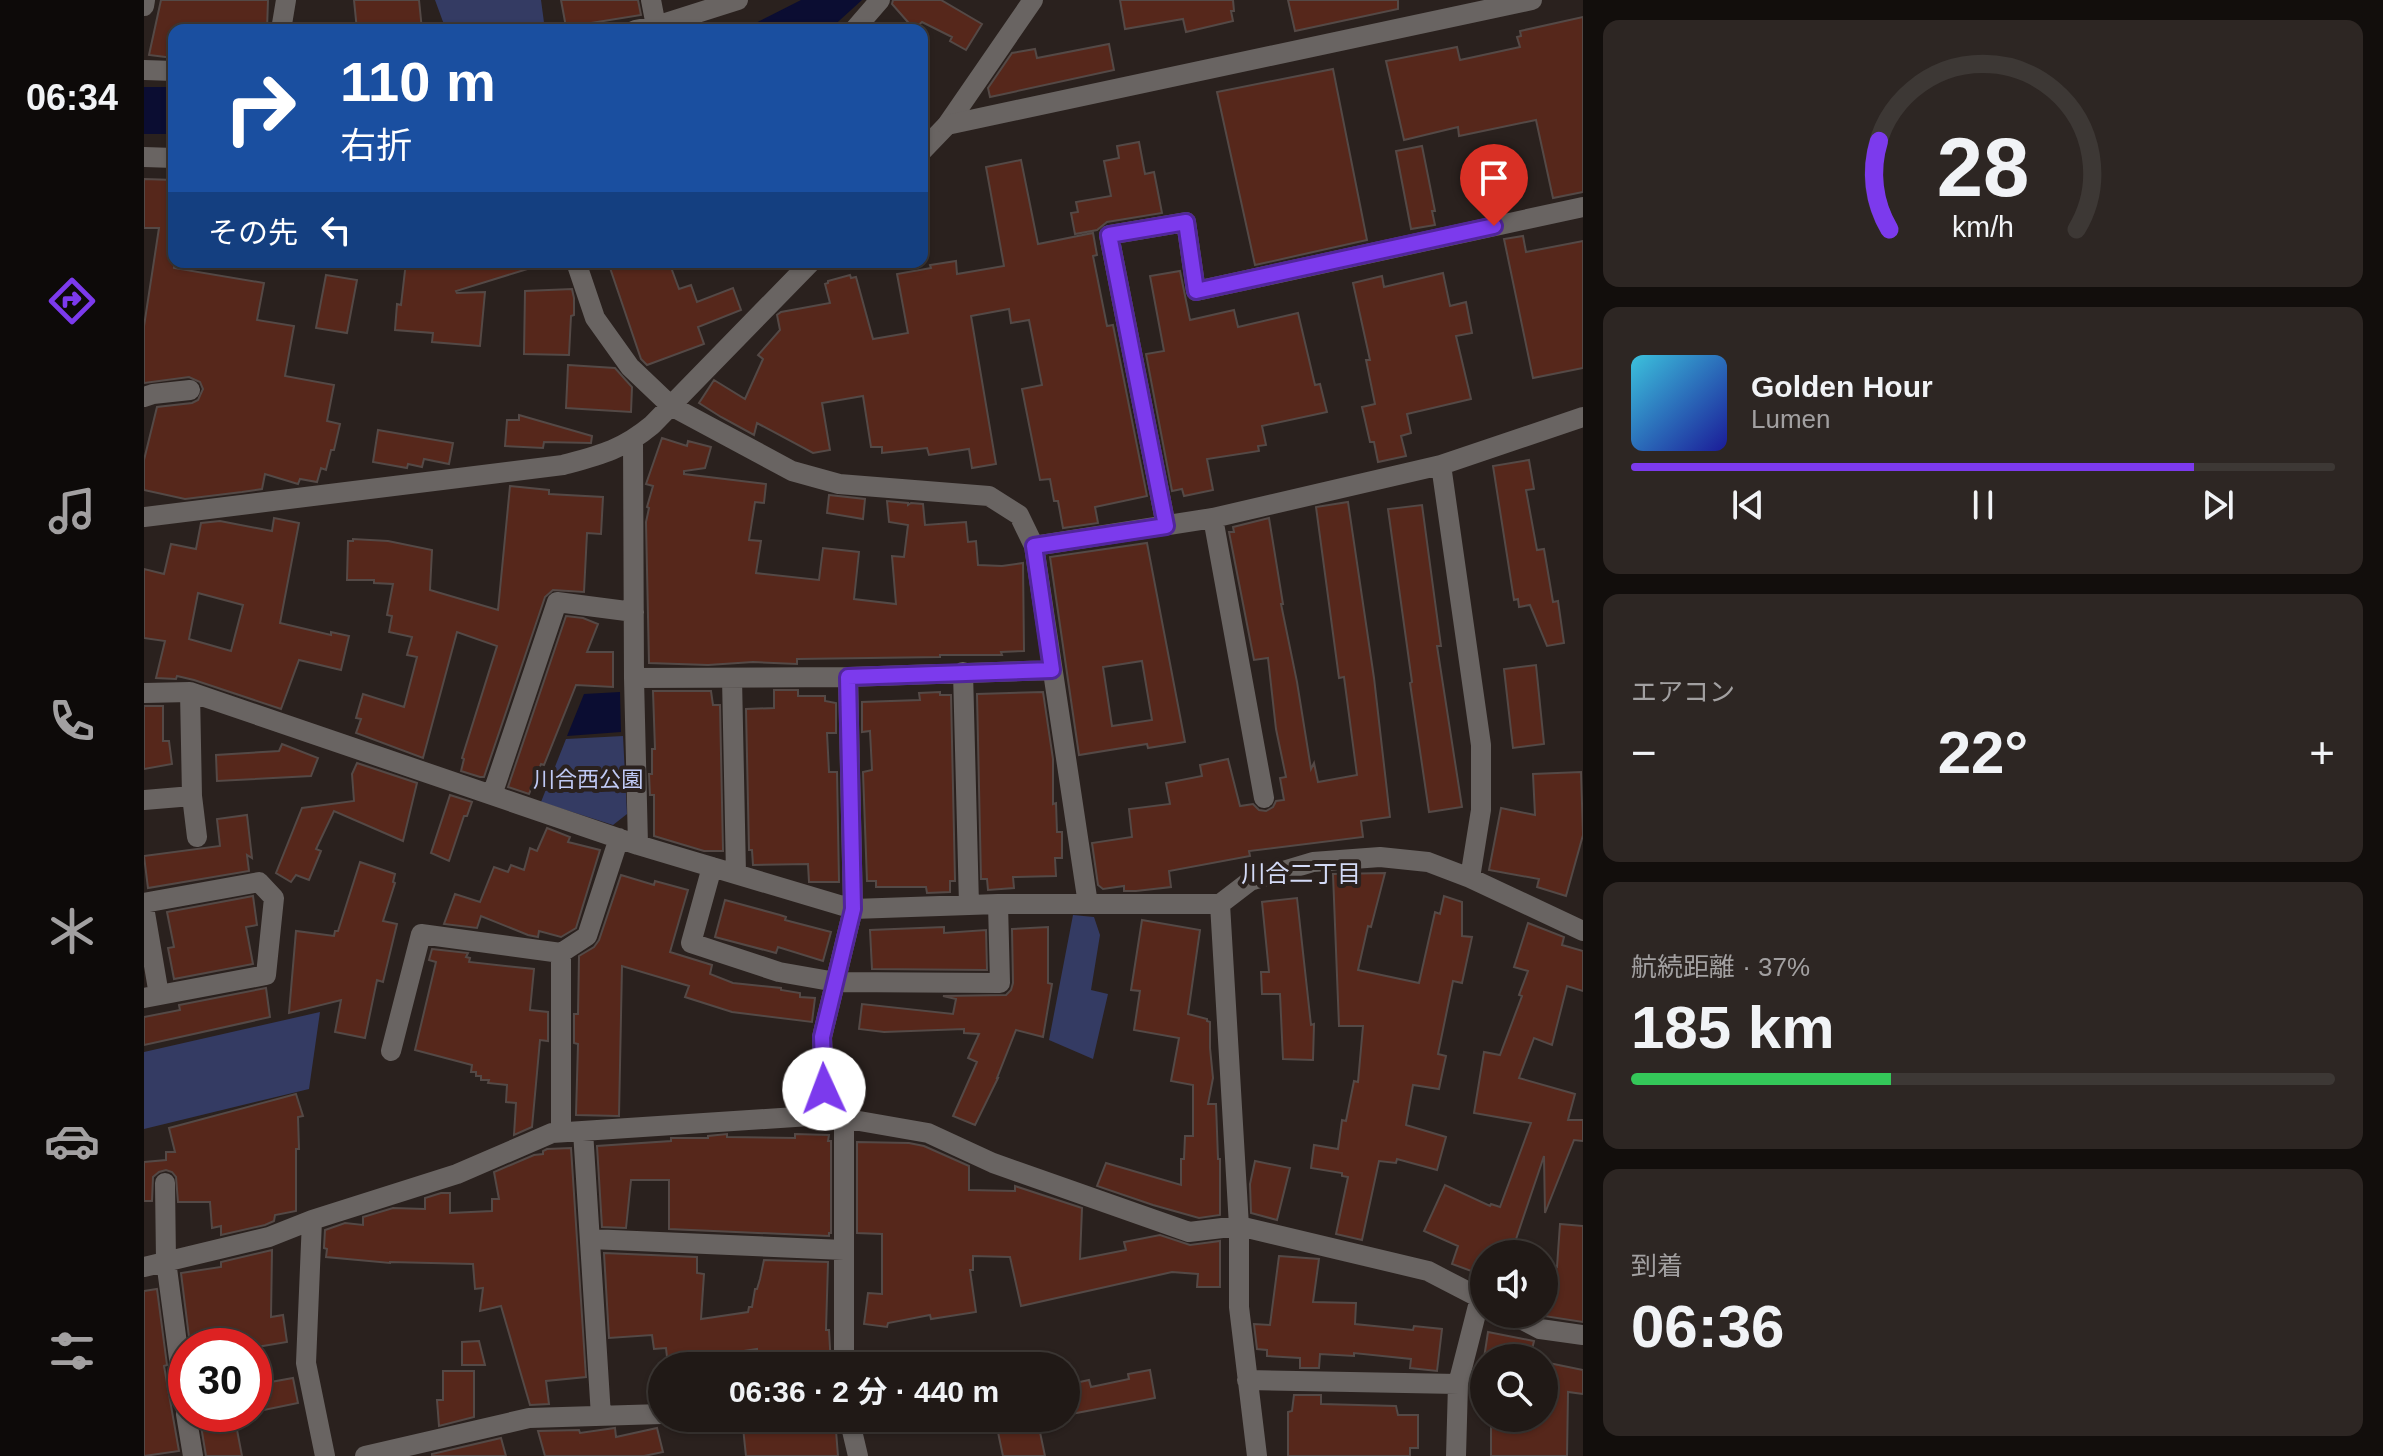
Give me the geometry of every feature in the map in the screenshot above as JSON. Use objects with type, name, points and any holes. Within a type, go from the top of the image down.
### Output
[{"type":"street","points":[[282,24],[286,0]]},
{"type":"street","points":[[651,0],[656,24]]},
{"type":"street","points":[[662,24],[738,0]]},
{"type":"street","points":[[859,24],[880,0]]},
{"type":"street","points":[[928,145],[947,125],[1033,0]]},
{"type":"street","points":[[947,125],[1532,0]]},
{"type":"street","points":[[144,70],[168,71]]},
{"type":"street","points":[[144,157],[168,158]]},
{"type":"street","points":[[1166,526],[1109,235],[1186,222],[1196,291],[1583,207]]},
{"type":"street","points":[[578,268],[595,318],[630,367],[671,406],[792,471],[839,484],[989,496],[1019,515],[1034,546],[1088,904]]},
{"type":"street","points":[[144,517],[563,465],[607,453],[633,440],[671,406],[805,268]]},
{"type":"street","points":[[144,397],[190,390]]},
{"type":"street","points":[[1034,546],[1213,518],[1441,465],[1583,417]]},
{"type":"street","points":[[391,1051],[421,934],[561,953],[587,936],[629,842],[634,678],[633,440]]},
{"type":"street","points":[[1441,465],[1481,745],[1481,810],[1470,878]]},
{"type":"street","points":[[1213,518],[1264,798]]},
{"type":"street","points":[[492,795],[557,602],[634,612]]},
{"type":"street","points":[[634,678],[848,677],[1052,670]]},
{"type":"street","points":[[963,672],[969,905]]},
{"type":"street","points":[[844,1352],[844,1250],[834,1116],[822,1037],[853,909],[848,677]]},
{"type":"street","points":[[732,678],[736,874]]},
{"type":"street","points":[[144,693],[190,692],[629,842],[853,909],[998,904],[1220,904],[1250,881],[1313,862],[1380,857],[1428,862],[1470,878],[1583,931]]},
{"type":"street","points":[[190,692],[192,796],[197,837]]},
{"type":"street","points":[[144,800],[192,796]]},
{"type":"street","points":[[712,867],[691,943],[779,972],[836,982],[1000,983],[998,904]]},
{"type":"street","points":[[259,882],[274,898],[266,975],[152,997],[144,905],[259,882]]},
{"type":"street","points":[[1220,904],[1239,1226],[1239,1307],[1257,1456]]},
{"type":"street","points":[[561,953],[561,1132]]},
{"type":"street","points":[[144,1267],[269,1237],[312,1220],[457,1174],[552,1133],[834,1116],[928,1133],[993,1163],[1189,1232],[1239,1226],[1428,1271],[1470,1293]]},
{"type":"street","points":[[583,1131],[601,1416]]},
{"type":"street","points":[[165,1183],[166,1261],[175,1328]]},
{"type":"street","points":[[312,1220],[306,1363],[325,1456]]},
{"type":"street","points":[[590,1239],[844,1250]]},
{"type":"street","points":[[1456,1456],[1458,1384],[1474,1328]]},
{"type":"street","points":[[1538,1328],[1583,1335]]},
{"type":"street","points":[[1247,1380],[1458,1384]]},
{"type":"street","points":[[365,1456],[529,1418],[648,1414]]},
{"type":"street","points":[[189,1432],[193,1456]]},
{"type":"street","points":[[852,1432],[858,1456]]},
{"type":"green space","points":[[435,0],[541,0],[544,24],[444,24]]},
{"type":"green space","name":"川合西公園","points":[[623,736],[627,814],[613,825],[541,802],[566,739]]},
{"type":"green space","points":[[1073,915],[1094,917],[1100,935],[1091,990],[1108,994],[1093,1059],[1049,1040]]},
{"type":"green space","points":[[320,1012],[309,1089],[144,1129],[144,1052]]},
{"type":"shaded area","points":[[801,0],[862,0],[836,24],[754,24]]},
{"type":"shaded area","points":[[144,87],[168,87],[168,134],[144,134]]},
{"type":"shaded area","points":[[620,692],[621,732],[567,736],[584,694]]},
{"type":"building","points":[[161,0],[268,0],[267,24],[168,24],[168,57],[149,55]]},
{"type":"building","points":[[354,0],[419,0],[421,24],[356,24]]},
{"type":"building","points":[[561,0],[638,0],[641,15],[565,24]]},
{"type":"building","points":[[893,0],[941,0],[982,24],[966,50],[950,41],[952,37],[928,24],[910,24],[892,4]]},
{"type":"building","points":[[1120,0],[1233,0],[1233,21],[1186,32],[1183,19],[1125,29]]},
{"type":"building","points":[[1288,0],[1398,0],[1398,9],[1295,31]]},
{"type":"building","points":[[1583,17],[1583,192],[1553,198],[1536,120],[1459,136],[1458,127],[1404,140],[1386,61],[1457,47],[1460,60],[1520,47],[1517,37],[1521,36],[1520,31]]},
{"type":"building","points":[[1109,44],[1114,70],[990,97],[988,88],[1012,53],[1035,49],[1037,58]]},
{"type":"building","points":[[1333,69],[1367,240],[1255,265],[1217,92]]},
{"type":"building","points":[[1139,142],[1145,174],[1154,172],[1162,213],[1107,222],[1097,230],[1075,234],[1071,213],[1078,212],[1076,202],[1111,196],[1104,161],[1119,158],[1117,146]]},
{"type":"building","points":[[1422,146],[1435,225],[1411,229],[1396,151]]},
{"type":"building","points":[[1021,160],[1038,244],[1093,233],[1097,255],[1093,256],[1107,326],[1113,325],[1147,496],[1095,507],[1098,523],[1063,528],[1050,479],[1040,480],[1022,389],[1042,385],[1029,320],[1011,323],[1009,309],[971,316],[996,464],[972,468],[969,449],[929,455],[927,448],[882,453],[882,447],[871,447],[863,396],[822,403],[830,450],[813,453],[757,423],[754,435],[699,403],[714,380],[745,399],[763,359],[758,355],[780,330],[777,315],[830,303],[825,284],[828,281],[850,275],[851,278],[856,277],[873,339],[908,333],[897,274],[956,261],[957,274],[1004,266],[986,167]]},
{"type":"building","points":[[144,179],[168,180],[168,268],[264,283],[257,320],[294,326],[285,376],[334,385],[327,421],[340,424],[334,450],[331,450],[326,470],[321,468],[317,482],[300,479],[298,484],[265,474],[262,489],[185,499],[144,490],[144,460],[157,407],[192,403],[198,400],[203,389],[200,382],[189,377],[144,383],[144,326],[159,228],[144,228]]},
{"type":"building","points":[[1523,236],[1526,252],[1583,241],[1583,368],[1533,378],[1504,239]]},
{"type":"building","points":[[405,268],[531,268],[456,291],[485,292],[480,346],[432,342],[433,333],[395,330],[397,304],[401,305]]},
{"type":"building","points":[[610,268],[671,268],[679,289],[691,285],[697,302],[733,288],[741,310],[698,327],[704,344],[647,365],[641,359]]},
{"type":"building","points":[[1180,271],[1190,320],[1234,310],[1238,327],[1298,313],[1315,385],[1320,384],[1327,412],[1262,426],[1266,445],[1258,446],[1259,451],[1207,459],[1213,490],[1184,496],[1182,489],[1172,491],[1146,354],[1164,351],[1150,276]]},
{"type":"building","points":[[1443,273],[1450,306],[1466,302],[1472,333],[1456,336],[1471,399],[1407,414],[1411,433],[1401,436],[1406,456],[1378,462],[1362,407],[1375,404],[1366,360],[1370,360],[1353,283],[1382,276],[1384,287]]},
{"type":"building","points":[[326,275],[357,280],[347,333],[316,328]]},
{"type":"building","points":[[572,289],[574,315],[571,316],[569,355],[524,354],[525,291]]},
{"type":"building","points":[[568,365],[615,368],[632,387],[631,412],[566,408]]},
{"type":"building","points":[[519,415],[592,436],[591,443],[544,442],[543,448],[505,446],[507,420],[519,420]]},
{"type":"building","points":[[378,430],[453,443],[449,464],[424,459],[422,467],[408,464],[407,468],[373,462]]},
{"type":"building","points":[[662,438],[687,446],[688,441],[711,447],[705,468],[684,471],[684,474],[766,484],[764,503],[755,502],[749,540],[761,541],[756,573],[819,580],[823,548],[859,552],[854,599],[896,604],[892,556],[904,557],[908,525],[889,522],[887,501],[923,504],[925,525],[966,522],[968,542],[976,541],[978,565],[1023,563],[1024,651],[1001,652],[1002,655],[797,659],[797,664],[649,663],[646,522],[653,486],[646,484]]},
{"type":"building","points":[[1529,460],[1534,489],[1526,490],[1537,550],[1544,549],[1553,602],[1558,601],[1564,643],[1547,646],[1530,605],[1519,607],[1518,599],[1514,600],[1493,466]]},
{"type":"building","points":[[510,486],[549,490],[549,494],[603,497],[601,534],[587,533],[584,592],[553,590],[545,597],[484,777],[480,777],[461,771],[462,758],[497,646],[457,632],[423,758],[356,733],[361,719],[356,718],[363,694],[404,707],[417,657],[407,655],[412,637],[389,632],[392,616],[387,615],[393,584],[347,580],[348,541],[388,541],[432,550],[430,590],[498,610]]},
{"type":"building","points":[[829,495],[865,499],[863,519],[827,513]]},
{"type":"building","points":[[1348,502],[1374,678],[1390,817],[1361,821],[1363,837],[1249,851],[1250,856],[1169,871],[1171,887],[1136,891],[1124,891],[1124,886],[1103,889],[1098,885],[1092,843],[1132,837],[1129,809],[1170,804],[1166,783],[1202,776],[1200,765],[1228,759],[1240,806],[1253,804],[1259,810],[1266,811],[1276,801],[1284,800],[1280,778],[1286,777],[1276,729],[1268,658],[1254,660],[1229,532],[1234,532],[1233,527],[1269,518],[1311,769],[1314,763],[1318,782],[1357,775],[1344,677],[1339,678],[1316,507]]},
{"type":"building","points":[[1422,505],[1441,646],[1437,646],[1462,807],[1429,812],[1388,509]]},
{"type":"building","points":[[274,518],[299,523],[280,623],[349,636],[341,670],[299,660],[281,709],[194,680],[177,676],[176,679],[156,678],[165,641],[144,638],[144,569],[164,574],[171,544],[196,549],[201,523],[220,521],[272,531]],"holes":[[[198,593],[243,605],[231,651],[189,639]]]},
{"type":"building","points":[[1147,543],[1185,742],[1148,748],[1147,744],[1079,755],[1050,557]],"holes":[[[1142,661],[1152,720],[1112,726],[1103,667]]]},
{"type":"building","points":[[566,616],[598,624],[587,652],[613,652],[613,687],[576,685],[529,794],[508,787]]},
{"type":"building","points":[[1536,665],[1544,744],[1513,748],[1504,669]]},
{"type":"building","points":[[774,690],[798,690],[798,696],[825,696],[825,701],[836,703],[836,733],[827,733],[829,772],[837,772],[839,882],[809,882],[808,864],[753,865],[752,850],[749,850],[746,709],[774,708]]},
{"type":"building","points":[[653,691],[711,691],[713,705],[720,705],[723,851],[704,851],[654,836],[654,795],[650,795],[649,774],[652,774],[652,749],[655,749]]},
{"type":"building","points":[[940,692],[940,695],[951,695],[955,881],[950,881],[950,892],[927,893],[926,887],[876,887],[876,881],[867,881],[863,772],[872,770],[870,731],[862,732],[862,702],[920,700],[919,693]]},
{"type":"building","points":[[1043,692],[1053,759],[1053,804],[1056,803],[1057,832],[1062,832],[1062,858],[1055,858],[1056,876],[1013,877],[1014,888],[988,890],[987,879],[981,879],[977,694]]},
{"type":"building","points":[[144,706],[163,706],[163,741],[169,741],[172,764],[144,769]]},
{"type":"building","points":[[282,744],[318,758],[311,776],[217,781],[216,755],[279,751]]},
{"type":"building","points":[[357,763],[417,783],[403,841],[334,811],[316,849],[321,851],[309,880],[296,875],[291,882],[276,873],[302,808],[354,801],[352,774]]},
{"type":"building","points":[[1581,772],[1583,835],[1566,896],[1537,887],[1539,879],[1489,870],[1501,808],[1535,815],[1533,774]]},
{"type":"building","points":[[450,795],[472,802],[449,861],[431,853]]},
{"type":"building","points":[[247,815],[252,858],[247,855],[249,871],[148,888],[144,856],[220,846],[217,819]]},
{"type":"building","points":[[547,828],[570,837],[568,842],[600,850],[576,928],[561,937],[539,931],[538,937],[481,916],[477,928],[444,924],[455,894],[480,902],[494,867],[508,872],[511,865],[524,870],[530,848],[537,851]]},
{"type":"building","points":[[360,862],[395,874],[383,921],[397,924],[383,982],[377,980],[365,1038],[335,1032],[341,1000],[289,1013],[296,931],[334,936]]},
{"type":"building","points":[[1385,873],[1358,970],[1419,983],[1435,912],[1440,914],[1444,896],[1462,902],[1462,936],[1472,937],[1462,983],[1453,981],[1438,1054],[1446,1056],[1439,1089],[1413,1085],[1406,1125],[1446,1137],[1437,1170],[1397,1159],[1396,1163],[1379,1161],[1362,1240],[1336,1234],[1348,1177],[1342,1176],[1342,1173],[1311,1168],[1314,1145],[1338,1149],[1342,1120],[1346,1121],[1354,1081],[1358,1082],[1363,1026],[1339,1026],[1333,874]]},
{"type":"building","points":[[621,875],[654,885],[655,881],[688,890],[670,952],[712,965],[710,974],[733,983],[781,988],[800,993],[800,997],[815,998],[812,1022],[732,1012],[685,997],[689,986],[622,966],[619,1116],[576,1115],[578,1044],[574,1043],[574,1014],[578,1014],[579,956],[599,940]]},
{"type":"building","points":[[253,896],[257,925],[246,927],[253,964],[174,979],[168,948],[174,947],[167,912]]},
{"type":"building","points":[[1297,898],[1311,1025],[1314,1024],[1313,1060],[1283,1059],[1280,994],[1262,994],[1261,972],[1269,972],[1262,902]]},
{"type":"building","points":[[725,900],[831,932],[823,961],[778,947],[776,953],[715,937]]},
{"type":"building","points":[[1142,920],[1200,930],[1188,1014],[1210,1022],[1213,1078],[1208,1104],[1216,1104],[1220,1215],[1199,1218],[1097,1186],[1106,1163],[1181,1185],[1185,1136],[1193,1136],[1193,1085],[1171,1081],[1179,1038],[1134,1030],[1140,991],[1131,990]]},
{"type":"building","points":[[1528,923],[1564,937],[1562,945],[1583,951],[1583,991],[1567,986],[1552,1045],[1534,1038],[1519,1078],[1575,1094],[1568,1120],[1583,1120],[1583,1141],[1574,1140],[1545,1213],[1544,1156],[1516,1240],[1470,1240],[1470,1271],[1452,1264],[1458,1246],[1424,1231],[1445,1185],[1490,1206],[1500,1207],[1531,1123],[1474,1113],[1484,1052],[1500,1055],[1522,996],[1519,995],[1528,971],[1514,967]]},
{"type":"building","points":[[944,927],[944,933],[986,930],[987,970],[872,969],[870,930]]},
{"type":"building","points":[[1048,927],[1048,983],[1052,984],[1043,1037],[1016,1030],[998,1078],[975,1125],[953,1116],[977,1062],[968,1058],[979,1034],[964,1033],[964,1029],[884,1032],[859,1029],[862,1004],[953,1014],[956,999],[943,996],[1006,995],[1013,983],[1012,929]]},
{"type":"building","points":[[432,949],[468,953],[466,957],[470,958],[469,962],[534,969],[530,1010],[548,1012],[548,1041],[540,1040],[532,1127],[514,1135],[516,1103],[506,1102],[507,1085],[481,1080],[476,1072],[471,1072],[472,1065],[415,1050],[436,962],[429,960]]},
{"type":"building","points":[[266,988],[270,1017],[144,1045],[144,1017],[180,1010],[179,1005]]},
{"type":"building","points":[[296,1094],[303,1116],[298,1117],[296,1211],[275,1215],[274,1221],[265,1225],[221,1235],[221,1226],[212,1228],[210,1202],[178,1202],[176,1177],[166,1170],[153,1177],[152,1201],[144,1201],[144,1162],[166,1160],[166,1152],[175,1152],[169,1128]]},
{"type":"building","points":[[727,1134],[727,1137],[795,1138],[795,1134],[829,1135],[829,1236],[669,1229],[669,1180],[631,1180],[626,1228],[602,1227],[597,1146]]},
{"type":"building","points":[[857,1142],[924,1146],[969,1166],[969,1190],[1015,1191],[1015,1186],[1082,1208],[1080,1259],[1126,1250],[1124,1242],[1160,1235],[1190,1245],[1220,1241],[1220,1287],[1197,1287],[1198,1274],[1172,1272],[1021,1306],[1010,1257],[973,1256],[973,1270],[970,1270],[976,1312],[931,1319],[930,1315],[888,1323],[887,1327],[864,1324],[868,1293],[882,1294],[882,1234],[857,1233]]},
{"type":"building","points":[[571,1148],[586,1377],[546,1381],[549,1404],[530,1405],[501,1306],[480,1311],[483,1288],[475,1289],[473,1264],[390,1263],[326,1257],[325,1230],[345,1223],[363,1225],[363,1217],[393,1208],[425,1209],[425,1198],[441,1193],[450,1193],[450,1213],[492,1211],[492,1199],[499,1199],[494,1172],[543,1154],[547,1149]]},
{"type":"building","points":[[1255,1161],[1290,1168],[1277,1220],[1251,1213],[1250,1184]]},
{"type":"building","points":[[1560,1224],[1583,1226],[1583,1322],[1558,1318]]},
{"type":"building","points":[[272,1250],[271,1317],[283,1315],[287,1342],[272,1344],[272,1328],[188,1328],[181,1273],[221,1267],[221,1262]]},
{"type":"building","points":[[604,1253],[697,1257],[697,1273],[704,1274],[701,1319],[748,1312],[764,1260],[828,1262],[826,1330],[829,1330],[830,1352],[757,1352],[757,1349],[666,1352],[666,1348],[654,1349],[652,1335],[609,1338]]},
{"type":"building","points":[[1279,1256],[1319,1259],[1313,1302],[1356,1303],[1355,1324],[1413,1330],[1414,1326],[1442,1329],[1437,1371],[1410,1368],[1411,1359],[1354,1353],[1354,1356],[1320,1354],[1319,1368],[1300,1368],[1300,1358],[1267,1356],[1267,1350],[1257,1349],[1254,1324],[1270,1325]]},
{"type":"building","points":[[157,1289],[167,1365],[164,1366],[168,1389],[168,1432],[176,1432],[179,1451],[144,1456],[144,1291]]},
{"type":"building","points":[[1488,1332],[1534,1341],[1533,1344],[1486,1344]]},
{"type":"building","points":[[479,1341],[485,1365],[462,1365],[462,1342]]},
{"type":"building","points":[[1558,1365],[1583,1370],[1583,1394],[1568,1392],[1567,1456],[1491,1456],[1491,1432],[1558,1432]]},
{"type":"building","points":[[1150,1370],[1155,1398],[1080,1412],[1080,1382],[1089,1380],[1091,1387],[1129,1379],[1128,1374]]},
{"type":"building","points":[[443,1371],[474,1371],[474,1417],[439,1426],[437,1400],[443,1400]]},
{"type":"building","points":[[293,1378],[298,1403],[272,1408],[272,1382]]},
{"type":"building","points":[[1294,1395],[1321,1395],[1321,1404],[1396,1406],[1398,1415],[1418,1415],[1418,1448],[1410,1448],[1410,1456],[1288,1456],[1288,1412],[1292,1411]]},
{"type":"building","points":[[615,1428],[616,1437],[648,1430],[658,1432],[663,1452],[644,1456],[545,1456],[538,1431],[579,1430],[580,1433]]},
{"type":"building","points":[[202,1432],[237,1432],[242,1456],[206,1456]]},
{"type":"building","points":[[743,1432],[836,1432],[838,1456],[746,1456]]},
{"type":"building","points":[[998,1432],[1040,1432],[1045,1456],[1003,1456]]},
{"type":"building","points":[[501,1438],[506,1456],[432,1456],[432,1454]]},
{"type":"district","name":"川合二丁目","points":[[1301,874]]},
{"type":"route","points":[[824,1089],[822,1037],[853,909],[848,677],[1052,670],[1034,546],[1166,526],[1109,235],[1186,222],[1196,291],[1494,226]]}]
